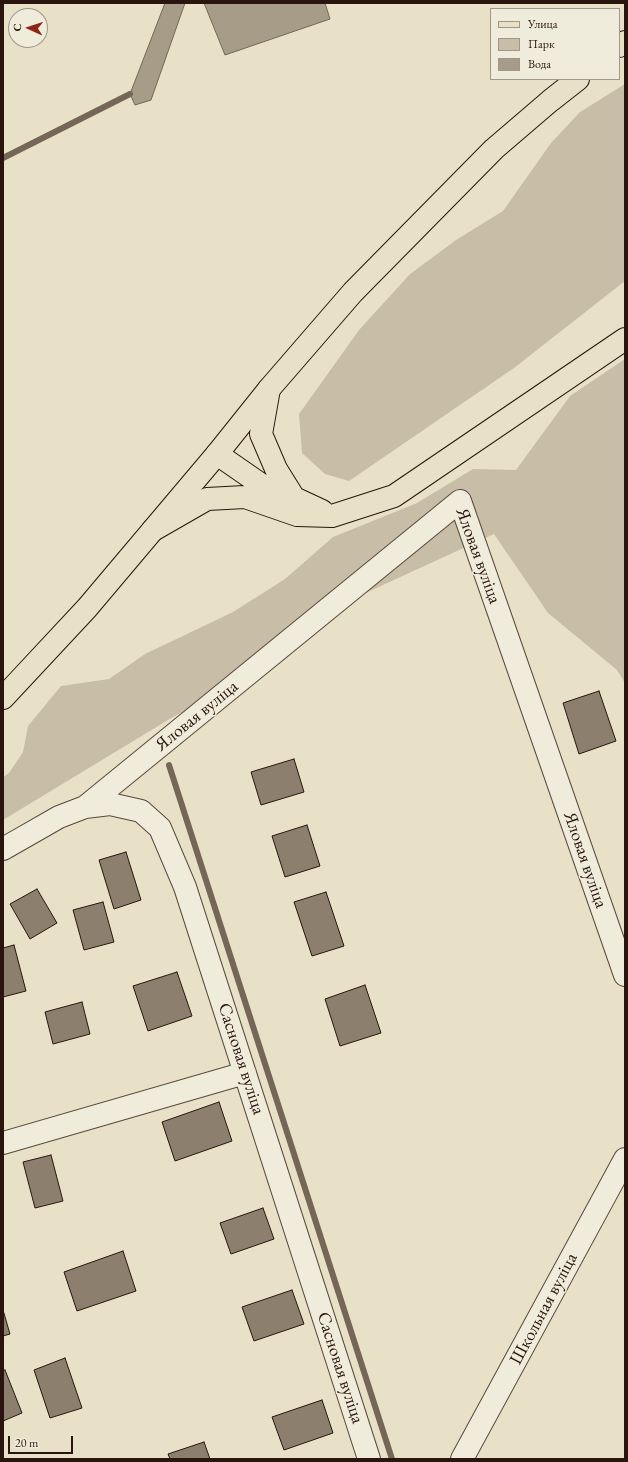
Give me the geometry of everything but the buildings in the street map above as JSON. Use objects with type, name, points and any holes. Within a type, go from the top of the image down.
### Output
[{"type":"main road","points":[[3,698],[87,608],[217,454],[269,389],[353,292],[494,149],[577,80]]},
{"type":"main road","points":[[153,530],[207,499],[245,497],[297,515],[332,516],[394,496],[625,340]]},
{"type":"main road","points":[[269,389],[261,434],[276,469],[294,498],[332,516]]},
{"type":"main road","points":[[217,454],[301,510],[332,516]]},
{"type":"street","name":"Яловая вуліца","points":[[85,807],[460,501],[625,975]]},
{"type":"street","name":"Сасновая вуліца","points":[[3,849],[59,817],[85,807],[110,804],[141,811],[160,828],[185,887],[369,1459]]},
{"type":"street","points":[[3,1143],[245,1073]]},
{"type":"street","name":"Школьная вуліца","points":[[462,1459],[625,1159]]},
{"type":"green space","points":[[625,84],[625,281],[514,368],[349,481],[325,474],[302,453],[299,414],[359,330],[410,274],[456,240],[503,211],[551,143],[580,112]]},
{"type":"green space","points":[[625,359],[625,683],[617,670],[548,613],[494,534],[346,602],[219,691],[168,720],[3,820],[3,777],[9,773],[23,752],[28,726],[61,686],[109,679],[145,654],[233,612],[285,579],[333,537],[417,503],[473,469],[516,470],[570,396]]},
{"type":"water","points":[[165,3],[185,3],[151,100],[135,105],[130,94]]},
{"type":"water","points":[[204,3],[325,3],[330,19],[225,55]]},
{"type":"waterway","points":[[3,158],[130,94]]},
{"type":"waterway","points":[[169,765],[392,1459]]}]
